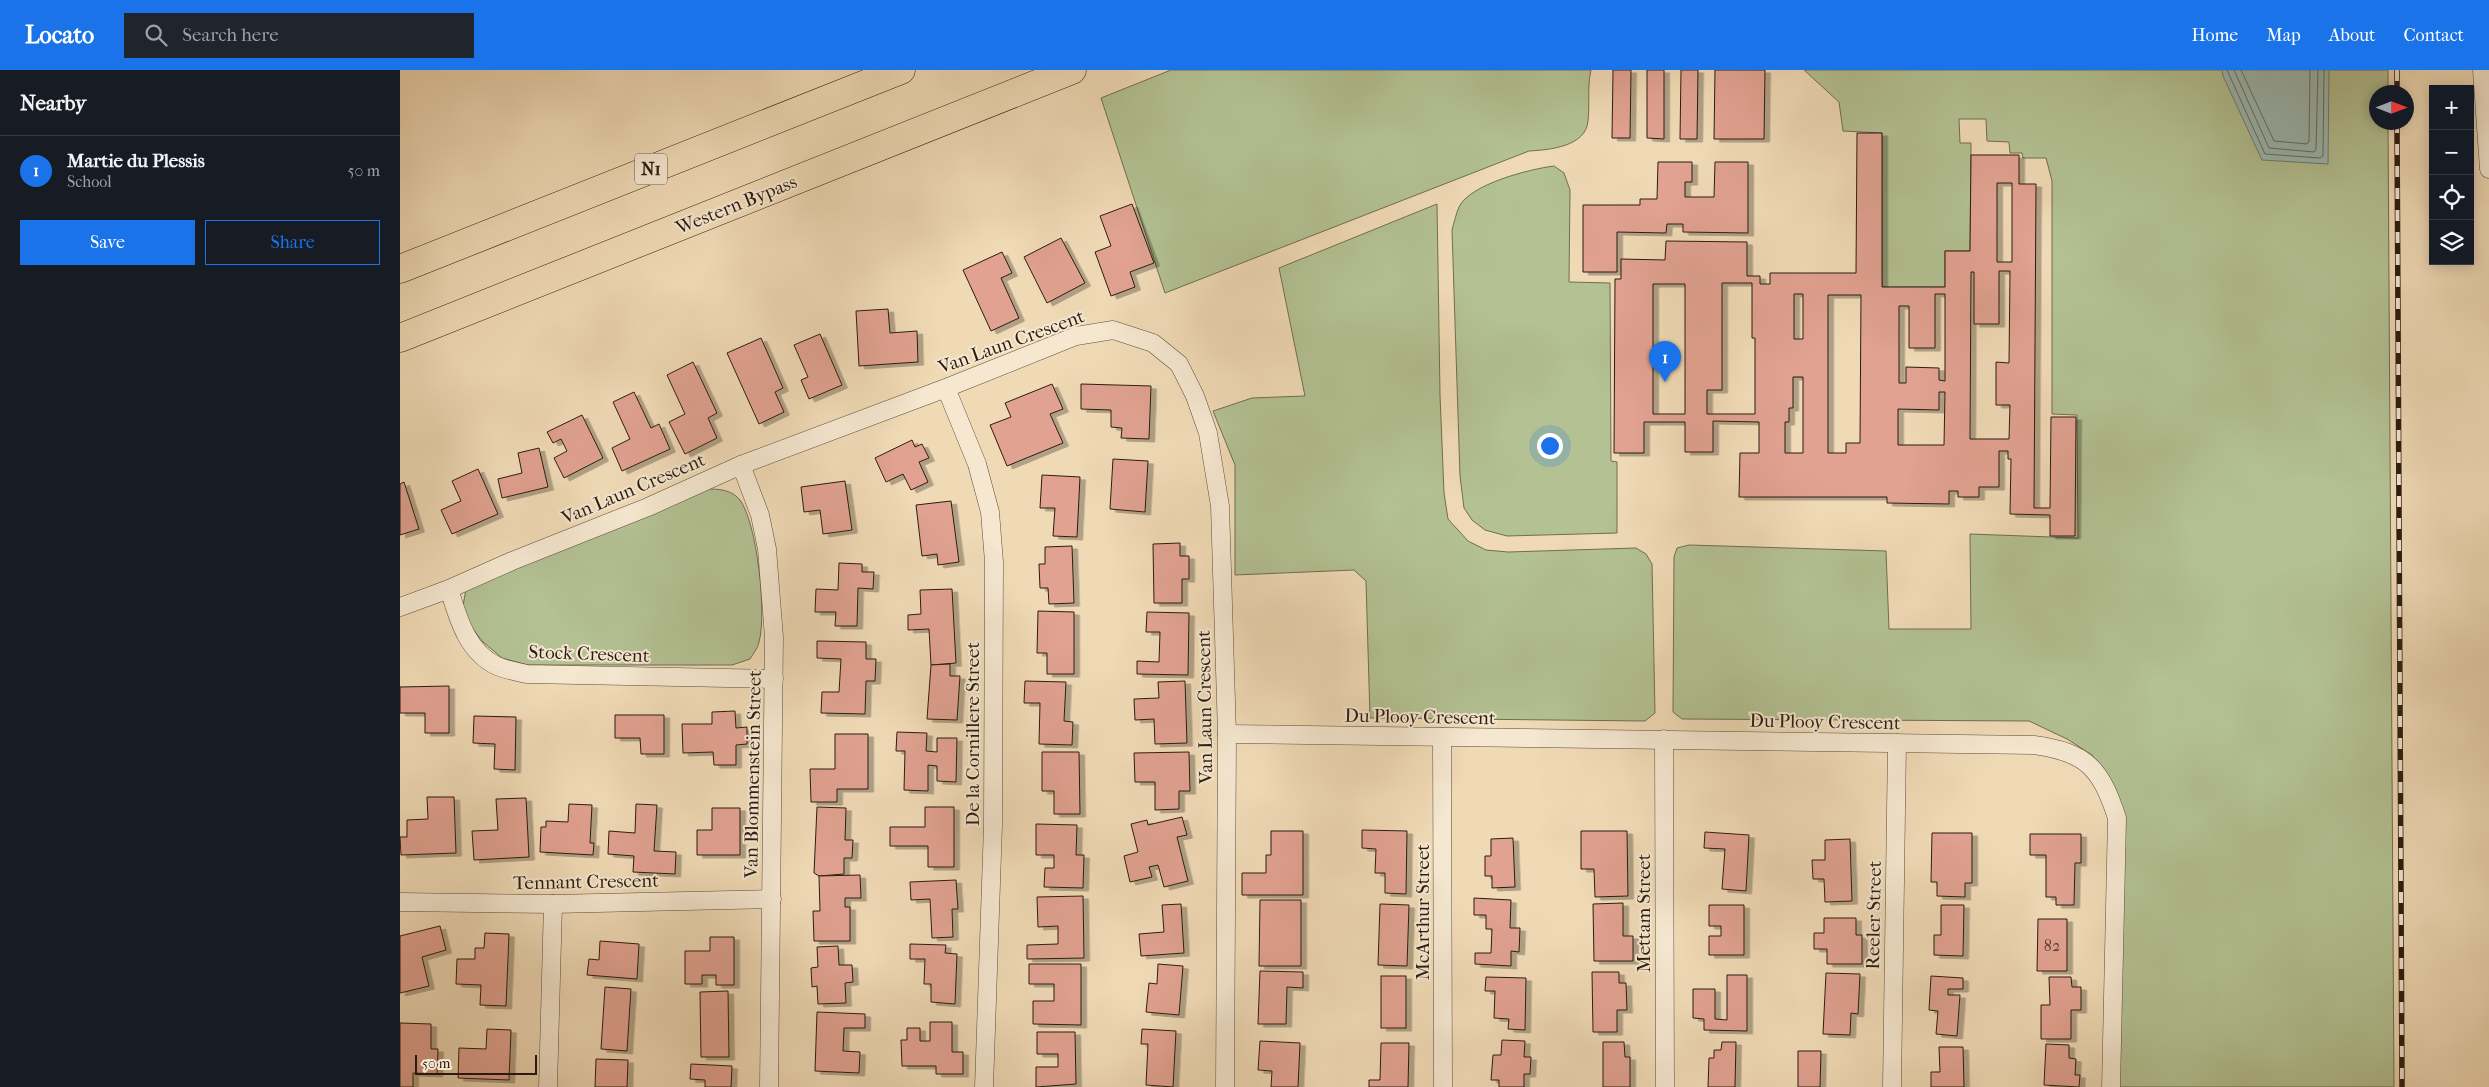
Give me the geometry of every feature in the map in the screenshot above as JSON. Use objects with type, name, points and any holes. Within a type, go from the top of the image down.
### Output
[{"type":"highway","name":"N1","points":[[400,269],[901,70]]},
{"type":"highway","name":"Western Bypass","points":[[400,338],[1072,70]]},
{"type":"street","points":[[2482,70],[2489,168]]},
{"type":"street","name":"Van Laun Crescent","points":[[400,607],[449,589],[512,561],[648,507],[741,465],[946,388],[1076,336],[1113,330],[1153,343],[1178,364],[1195,396],[1208,433],[1220,506],[1227,734],[1225,1087]]},
{"type":"street","name":"De la Cornillere Street","points":[[946,388],[977,464],[990,512],[994,562],[993,825],[984,1087]]},
{"type":"street","name":"Van Blommenstein Street","points":[[741,465],[760,515],[768,549],[774,637],[769,1087]]},
{"type":"street","name":"Stock Crescent","points":[[449,589],[461,628],[476,651],[497,666],[527,674],[774,679]]},
{"type":"street","name":"Du Plooy Crescent","points":[[1227,734],[2034,745],[2059,749],[2088,764],[2100,776],[2108,790],[2116,818],[2111,1087]]},
{"type":"street","name":"McArthur Street","points":[[1442,737],[1443,1087]]},
{"type":"street","name":"Mettam Street","points":[[1664,739],[1665,1087]]},
{"type":"street","name":"Reeler Street","points":[[1892,1087],[1897,743]]},
{"type":"street","name":"Tennant Crescent","points":[[400,902],[553,904],[772,898]]},
{"type":"street","points":[[548,1087],[553,904]]},
{"type":"green space","points":[[1171,70],[1591,70],[1588,121],[1586,130],[1581,137],[1573,142],[1546,150],[1529,151],[1165,293],[1101,98]]},
{"type":"green space","points":[[1804,70],[2388,70],[2388,85],[2369,85],[2369,130],[2388,130],[2394,1087],[2117,1087],[2109,780],[2092,755],[2067,739],[2029,721],[1682,719],[1673,712],[1674,557],[1677,548],[1689,545],[1886,551],[1889,629],[1971,629],[1970,534],[2078,538],[2077,415],[2052,414],[2052,181],[2046,158],[2023,158],[2022,153],[2010,153],[2009,142],[1987,141],[1986,119],[1959,119],[1960,143],[1971,143],[1970,251],[1945,251],[1945,287],[1882,287],[1882,133],[1843,131],[1839,102]]},
{"type":"green space","points":[[1554,166],[1564,173],[1570,190],[1569,282],[1610,283],[1611,461],[1617,462],[1617,533],[1507,536],[1485,530],[1472,520],[1464,508],[1460,476],[1452,230],[1459,207],[1475,191],[1516,174]]},
{"type":"green space","points":[[1437,204],[1440,395],[1444,493],[1448,519],[1468,541],[1486,550],[1508,552],[1636,548],[1646,554],[1652,564],[1655,713],[1645,721],[1370,718],[1366,581],[1354,570],[1235,575],[1235,465],[1213,411],[1252,398],[1305,396],[1279,268]]},
{"type":"green space","points":[[701,489],[727,491],[736,496],[746,512],[751,528],[759,569],[762,611],[757,649],[750,659],[732,665],[528,665],[502,658],[483,642],[466,620],[463,606],[466,589]]},
{"type":"water","points":[[2222,70],[2329,70],[2328,164],[2262,160],[2223,76]]},
{"type":"building","points":[[1613,70],[1631,70],[1630,138],[1612,138]]},
{"type":"building","points":[[1647,70],[1664,70],[1664,139],[1647,138]]},
{"type":"building","points":[[1681,70],[1698,70],[1697,139],[1680,139]]},
{"type":"building","points":[[1715,70],[1765,70],[1764,139],[1714,139]]},
{"type":"building","points":[[1857,133],[1882,133],[1882,287],[1945,287],[1945,251],[1970,251],[1971,155],[2019,155],[2019,184],[2036,184],[2034,508],[2050,508],[2051,417],[2076,417],[2075,536],[2050,536],[2050,515],[2010,514],[2011,459],[2008,459],[2008,451],[1999,451],[1999,487],[1979,487],[1979,497],[1958,497],[1958,491],[1949,491],[1949,504],[1887,503],[1887,497],[1739,497],[1740,453],[1759,453],[1759,422],[1713,421],[1713,452],[1685,452],[1685,422],[1644,422],[1644,453],[1614,453],[1615,279],[1621,279],[1621,259],[1665,260],[1666,241],[1747,242],[1747,276],[1760,276],[1760,284],[1770,284],[1770,273],[1856,273]],"holes":[[[1997,183],[2012,183],[2012,262],[1997,262]],[[1999,271],[2010,271],[2009,363],[1996,362],[1996,405],[2010,405],[2009,439],[1970,439],[1971,272],[1974,272],[1974,324],[1999,324]],[[1722,283],[1752,283],[1752,338],[1755,338],[1755,414],[1707,414],[1707,390],[1722,390]],[[1653,284],[1685,284],[1685,414],[1653,414]],[[1794,294],[1803,294],[1803,339],[1794,339]],[[1935,294],[1945,294],[1945,381],[1939,380],[1939,368],[1906,367],[1906,383],[1899,383],[1899,306],[1909,306],[1909,348],[1935,348]],[[1828,295],[1861,295],[1860,443],[1846,443],[1846,453],[1828,453]],[[1793,377],[1803,377],[1803,453],[1785,453],[1785,422],[1789,422],[1789,408],[1793,408]],[[1939,392],[1945,392],[1944,445],[1898,445],[1898,409],[1939,410]]]},
{"type":"building","points":[[1658,162],[1692,162],[1692,182],[1685,182],[1685,197],[1714,197],[1715,162],[1748,162],[1748,233],[1683,232],[1683,224],[1667,224],[1666,233],[1617,232],[1617,272],[1583,272],[1583,205],[1640,205],[1640,199],[1657,199]]},
{"type":"building","points":[[1132,204],[1154,263],[1130,272],[1135,287],[1111,296],[1095,252],[1111,246],[1100,216]]},
{"type":"building","points":[[1061,238],[1085,283],[1047,303],[1024,257]]},
{"type":"building","points":[[1002,252],[1012,273],[1001,278],[1019,318],[991,331],[963,270]]},
{"type":"building","points":[[888,309],[890,333],[917,331],[918,362],[859,366],[856,311]]},
{"type":"building","points":[[820,334],[842,385],[809,399],[801,380],[808,377],[794,345]]},
{"type":"building","points":[[761,338],[783,388],[775,392],[784,412],[759,424],[727,353]]},
{"type":"building","points":[[693,362],[717,413],[708,418],[717,438],[685,454],[669,422],[685,414],[667,375]]},
{"type":"building","points":[[1052,384],[1063,409],[1050,414],[1063,443],[1007,466],[990,425],[1011,417],[1005,403]]},
{"type":"building","points":[[1081,384],[1151,386],[1149,439],[1121,438],[1122,428],[1111,427],[1111,410],[1081,409]]},
{"type":"building","points":[[634,392],[651,428],[659,424],[670,449],[622,471],[612,448],[630,439],[613,402]]},
{"type":"building","points":[[582,415],[603,458],[564,478],[554,458],[567,451],[561,439],[553,443],[547,432]]},
{"type":"building","points":[[912,440],[915,447],[922,444],[929,458],[919,462],[928,482],[911,490],[903,474],[886,482],[875,458]]},
{"type":"building","points":[[539,448],[548,487],[502,498],[498,479],[522,473],[518,453]]},
{"type":"building","points":[[1113,459],[1148,461],[1145,512],[1110,509]]},
{"type":"building","points":[[478,469],[498,514],[452,534],[441,510],[461,501],[452,481]]},
{"type":"building","points":[[1042,475],[1080,477],[1077,537],[1053,536],[1055,508],[1040,508]]},
{"type":"building","points":[[845,481],[852,530],[823,534],[820,510],[804,512],[801,487]]},
{"type":"building","points":[[404,482],[419,529],[400,535],[400,484]]},
{"type":"building","points":[[951,501],[959,562],[938,565],[937,554],[922,556],[916,505]]},
{"type":"building","points":[[1180,543],[1180,556],[1189,556],[1189,579],[1182,579],[1182,603],[1154,603],[1153,544]]},
{"type":"building","points":[[1072,546],[1074,603],[1049,604],[1048,588],[1040,588],[1039,564],[1045,564],[1045,547]]},
{"type":"building","points":[[839,563],[862,564],[862,572],[874,572],[873,589],[858,588],[857,626],[835,626],[836,612],[815,612],[816,589],[838,590]]},
{"type":"building","points":[[952,589],[956,663],[931,665],[929,629],[908,630],[908,615],[921,614],[920,590]]},
{"type":"building","points":[[1038,611],[1074,612],[1074,674],[1047,674],[1047,653],[1037,653]]},
{"type":"building","points":[[1147,612],[1189,613],[1188,675],[1137,674],[1137,661],[1159,662],[1160,632],[1146,632]]},
{"type":"building","points":[[817,641],[866,642],[866,659],[876,659],[875,681],[866,681],[865,714],[821,713],[822,692],[839,692],[841,659],[817,658]]},
{"type":"building","points":[[950,664],[950,676],[960,676],[957,720],[927,719],[931,665]]},
{"type":"building","points":[[1025,681],[1066,682],[1064,721],[1073,722],[1072,745],[1039,744],[1040,703],[1024,703]]},
{"type":"building","points":[[1185,681],[1187,743],[1155,744],[1154,719],[1135,720],[1134,699],[1159,698],[1158,682]]},
{"type":"building","points":[[449,686],[449,733],[425,733],[425,713],[400,713],[400,687]]},
{"type":"building","points":[[735,711],[736,728],[747,727],[747,744],[736,745],[736,765],[714,765],[713,752],[683,753],[682,724],[712,724],[712,712]]},
{"type":"building","points":[[615,715],[664,715],[664,754],[641,754],[640,738],[615,738]]},
{"type":"building","points":[[474,716],[516,717],[515,770],[494,769],[495,744],[473,743]]},
{"type":"building","points":[[897,732],[927,733],[926,751],[937,752],[937,738],[957,738],[956,782],[937,781],[937,766],[928,765],[928,791],[904,790],[905,751],[896,751]]},
{"type":"building","points":[[835,734],[868,734],[868,789],[837,789],[837,802],[811,802],[810,769],[835,769]]},
{"type":"building","points":[[1042,752],[1079,752],[1080,814],[1054,814],[1054,791],[1042,791]]},
{"type":"building","points":[[1189,752],[1190,791],[1179,791],[1179,809],[1155,810],[1155,782],[1135,782],[1134,753]]},
{"type":"building","points":[[427,797],[454,797],[456,853],[401,855],[400,837],[407,837],[407,820],[428,819]]},
{"type":"building","points":[[526,798],[529,857],[474,860],[472,831],[498,830],[496,799]]},
{"type":"building","points":[[569,804],[592,805],[590,843],[594,843],[593,855],[540,852],[541,827],[546,827],[546,821],[568,822]]},
{"type":"building","points":[[636,804],[657,805],[654,851],[676,852],[675,874],[633,872],[634,856],[608,854],[609,831],[635,833]]},
{"type":"building","points":[[817,807],[846,808],[845,840],[853,840],[852,858],[844,858],[844,874],[819,876],[814,873]]},
{"type":"building","points":[[925,807],[954,807],[954,867],[928,867],[928,846],[890,846],[890,827],[925,827]]},
{"type":"building","points":[[712,808],[740,808],[740,855],[697,855],[697,830],[712,830]]},
{"type":"building","points":[[1182,817],[1187,835],[1177,837],[1188,881],[1164,887],[1158,865],[1149,867],[1152,877],[1130,882],[1124,856],[1138,852],[1131,824],[1147,820],[1148,825]]},
{"type":"building","points":[[1036,824],[1077,825],[1076,855],[1084,855],[1083,888],[1044,887],[1045,868],[1054,868],[1054,855],[1036,855]]},
{"type":"building","points":[[1362,830],[1407,831],[1406,894],[1385,893],[1385,873],[1375,873],[1376,849],[1362,848]]},
{"type":"building","points":[[1271,831],[1303,831],[1303,895],[1242,895],[1242,873],[1266,873],[1266,855],[1271,855]]},
{"type":"building","points":[[1581,831],[1627,831],[1628,896],[1595,897],[1594,869],[1581,869]]},
{"type":"building","points":[[1705,832],[1749,835],[1746,891],[1722,889],[1725,849],[1704,848]]},
{"type":"building","points":[[1932,833],[1972,833],[1972,883],[1965,883],[1965,897],[1937,896],[1937,882],[1931,882]]},
{"type":"building","points":[[2030,834],[2081,834],[2081,863],[2075,863],[2074,905],[2056,905],[2056,897],[2046,897],[2046,855],[2030,855]]},
{"type":"building","points":[[1513,838],[1515,887],[1492,888],[1492,876],[1485,876],[1485,856],[1491,856],[1491,839]]},
{"type":"building","points":[[1850,839],[1852,901],[1825,902],[1824,879],[1813,879],[1812,860],[1825,860],[1825,840]]},
{"type":"building","points":[[860,875],[861,898],[845,898],[845,907],[850,907],[850,941],[814,941],[813,911],[820,911],[819,876]]},
{"type":"building","points":[[956,880],[958,909],[952,909],[953,937],[932,938],[930,899],[911,900],[910,882]]},
{"type":"building","points":[[1083,896],[1084,958],[1027,959],[1027,945],[1058,944],[1058,926],[1038,927],[1037,897]]},
{"type":"building","points":[[1474,898],[1511,900],[1510,928],[1520,928],[1519,952],[1511,951],[1511,966],[1475,964],[1475,953],[1491,953],[1492,929],[1486,929],[1486,915],[1474,915]]},
{"type":"building","points":[[1260,900],[1301,900],[1301,966],[1259,966]]},
{"type":"building","points":[[1623,903],[1623,936],[1633,936],[1633,961],[1594,961],[1593,904]]},
{"type":"building","points":[[1181,904],[1184,953],[1141,956],[1139,934],[1164,932],[1162,905]]},
{"type":"building","points":[[1380,904],[1409,905],[1407,966],[1378,965]]},
{"type":"building","points":[[1709,905],[1744,905],[1744,955],[1709,955],[1709,936],[1721,936],[1721,926],[1709,926]]},
{"type":"building","points":[[1941,905],[1964,905],[1963,956],[1934,955],[1934,935],[1941,935]]},
{"type":"building","points":[[1824,918],[1856,918],[1856,935],[1862,935],[1862,964],[1827,964],[1827,949],[1814,949],[1814,933],[1824,933]]},
{"type":"building","points":[[2038,919],[2067,919],[2067,971],[2037,971]]},
{"type":"building","points":[[440,926],[446,950],[422,957],[429,986],[400,993],[400,936]]},
{"type":"building","points":[[485,933],[509,934],[506,1006],[480,1005],[481,985],[456,984],[457,959],[475,959],[475,948],[484,948]]},
{"type":"building","points":[[710,937],[734,937],[734,985],[716,985],[716,975],[702,975],[702,984],[685,984],[685,951],[710,951]]},
{"type":"building","points":[[600,941],[639,944],[637,979],[587,975],[589,959],[599,960]]},
{"type":"building","points":[[910,944],[946,945],[945,953],[957,954],[955,1004],[931,1002],[931,984],[924,984],[925,959],[910,959]]},
{"type":"building","points":[[838,946],[839,965],[852,965],[853,982],[845,983],[846,1003],[818,1004],[817,986],[812,987],[811,968],[818,967],[817,947]]},
{"type":"building","points":[[1029,964],[1081,964],[1081,1025],[1033,1024],[1033,1001],[1054,1001],[1054,984],[1029,984]]},
{"type":"building","points":[[1158,964],[1183,966],[1179,1015],[1146,1012],[1149,983],[1157,984]]},
{"type":"building","points":[[1260,971],[1303,972],[1303,988],[1287,987],[1286,1024],[1258,1024]]},
{"type":"building","points":[[1592,972],[1619,972],[1619,983],[1626,983],[1627,1010],[1617,1010],[1617,1032],[1593,1032]]},
{"type":"building","points":[[1826,973],[1860,974],[1858,1014],[1851,1013],[1850,1035],[1823,1034]]},
{"type":"building","points":[[1727,975],[1747,975],[1747,1031],[1704,1030],[1704,1019],[1693,1018],[1693,989],[1715,989],[1715,1019],[1727,1020]]},
{"type":"building","points":[[1381,976],[1406,976],[1406,1028],[1381,1028]]},
{"type":"building","points":[[1931,976],[1963,978],[1963,989],[1948,989],[1948,995],[1960,995],[1957,1036],[1936,1034],[1938,1011],[1929,1010]]},
{"type":"building","points":[[1486,977],[1526,978],[1525,1030],[1508,1029],[1509,1019],[1494,1018],[1495,991],[1485,991]]},
{"type":"building","points":[[2049,977],[2071,977],[2072,987],[2081,987],[2081,1010],[2071,1010],[2071,1039],[2041,1039],[2041,1005],[2050,1005]]},
{"type":"building","points":[[605,987],[631,989],[627,1051],[601,1049]]},
{"type":"building","points":[[728,991],[729,1057],[701,1057],[700,992]]},
{"type":"building","points":[[817,1012],[865,1014],[865,1028],[844,1028],[843,1051],[860,1052],[859,1073],[815,1071]]},
{"type":"building","points":[[930,1022],[952,1022],[952,1052],[963,1052],[963,1074],[936,1074],[936,1066],[902,1066],[901,1040],[907,1040],[907,1028],[920,1028],[920,1041],[930,1041]]},
{"type":"building","points":[[400,1023],[431,1024],[431,1049],[438,1049],[437,1074],[413,1073],[413,1087],[400,1087]]},
{"type":"building","points":[[487,1029],[511,1030],[509,1080],[458,1078],[459,1048],[486,1049]]},
{"type":"building","points":[[1142,1029],[1176,1031],[1173,1087],[1146,1085],[1148,1044],[1141,1044]]},
{"type":"building","points":[[1037,1032],[1075,1032],[1076,1084],[1036,1087],[1036,1067],[1058,1067],[1058,1054],[1037,1054]]},
{"type":"building","points":[[1502,1040],[1525,1041],[1524,1057],[1531,1057],[1530,1074],[1524,1074],[1524,1087],[1499,1087],[1499,1080],[1491,1080],[1493,1055],[1501,1055]]},
{"type":"building","points":[[1260,1041],[1300,1043],[1298,1087],[1271,1087],[1272,1071],[1258,1070]]},
{"type":"building","points":[[1603,1042],[1624,1042],[1625,1057],[1630,1057],[1630,1087],[1603,1087]]},
{"type":"building","points":[[1722,1042],[1736,1042],[1735,1087],[1708,1087],[1709,1058],[1714,1058],[1714,1050],[1721,1050]]},
{"type":"building","points":[[1381,1043],[1409,1043],[1408,1087],[1369,1087],[1369,1080],[1380,1080]]},
{"type":"building","points":[[2046,1044],[2069,1045],[2069,1058],[2076,1059],[2075,1075],[2080,1075],[2079,1087],[2044,1085]]},
{"type":"building","points":[[1939,1047],[1963,1047],[1964,1087],[1931,1087],[1931,1072],[1940,1072]]},
{"type":"building","points":[[1798,1051],[1821,1051],[1820,1087],[1798,1087]]},
{"type":"building","points":[[596,1059],[628,1060],[627,1087],[595,1087]]},
{"type":"building","points":[[691,1064],[732,1066],[731,1087],[705,1087],[705,1080],[690,1079]]},
{"type":"railway","points":[[2397,70],[2397,85]]},
{"type":"railway","points":[[2397,130],[2402,1087]]},
{"type":"place","name":"Martie du Plessis","points":[[1665,382]]}]
